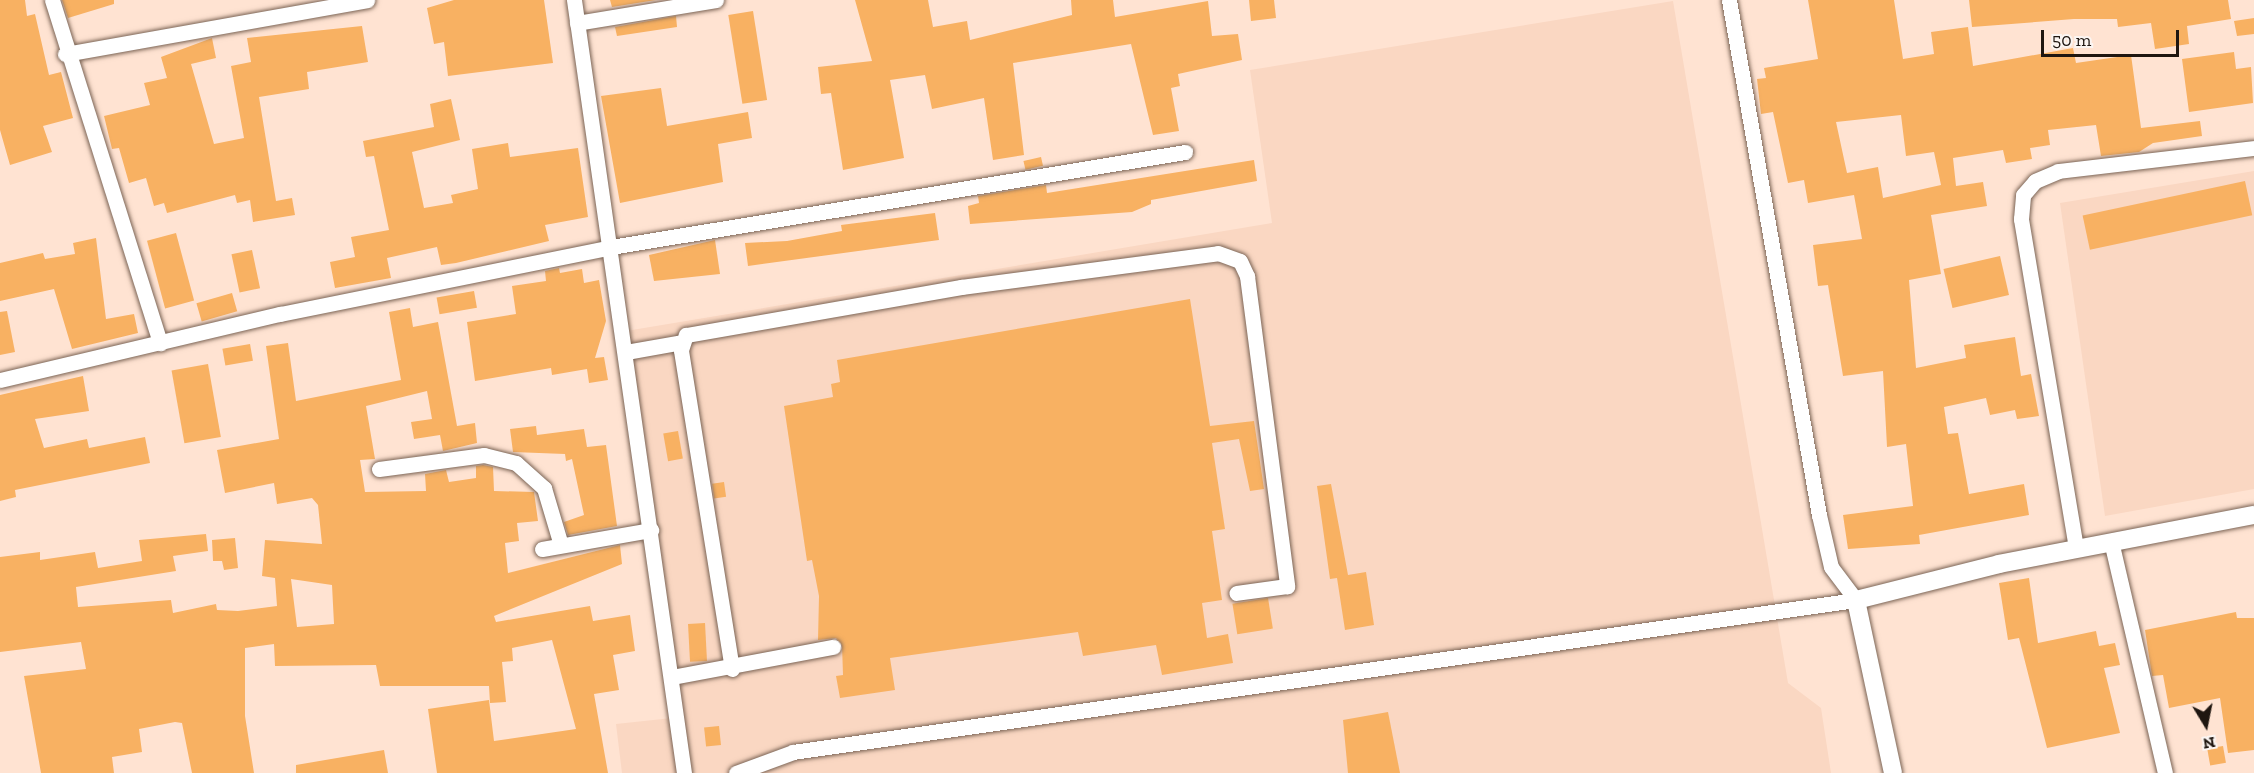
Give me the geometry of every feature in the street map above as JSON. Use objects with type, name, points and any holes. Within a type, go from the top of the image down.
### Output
[{"type":"street","points":[[52,0],[65,54],[160,343]]},
{"type":"street","points":[[65,54],[367,0]]},
{"type":"street","points":[[574,0],[626,352],[684,773]]},
{"type":"street","points":[[577,22],[716,0]]},
{"type":"street","points":[[1729,0],[1819,514],[1831,567],[1856,600],[1893,773]]},
{"type":"street","points":[[2076,548],[2021,219],[2023,195],[2035,181],[2058,171],[2254,148]]},
{"type":"street","points":[[0,380],[160,343],[610,247],[1185,152]]},
{"type":"street","points":[[626,352],[683,342],[697,331],[961,287],[1103,266],[1231,255],[1247,276],[1287,586],[1236,593]]},
{"type":"street","points":[[683,342],[732,669]]},
{"type":"street","points":[[379,469],[484,455],[516,463],[544,488],[561,546]]},
{"type":"street","points":[[736,773],[793,752],[1856,600],[2076,548],[2254,515]]},
{"type":"street","points":[[542,549],[651,530]]},
{"type":"street","points":[[2111,542],[2165,773]]},
{"type":"street","points":[[672,677],[732,669],[833,647]]},
{"type":"shaded area","points":[[1673,1],[1788,683],[1821,708],[1831,773],[622,773],[616,724],[672,718],[626,331],[1272,223],[1250,70]]},
{"type":"shaded area","points":[[2254,171],[2254,489],[2105,516],[2060,203]]},
{"type":"building","points":[[0,0],[25,0],[27,16],[35,14],[49,75],[61,72],[73,118],[43,126],[52,152],[10,165],[0,130]]},
{"type":"building","points":[[62,0],[114,0],[114,4],[68,18]]},
{"type":"building","points":[[454,0],[544,0],[553,63],[448,76],[444,42],[434,44],[427,8]]},
{"type":"building","points":[[610,0],[656,0],[612,7]]},
{"type":"building","points":[[855,0],[928,0],[933,27],[967,21],[970,40],[1072,15],[1071,0],[1113,0],[1115,17],[1208,1],[1212,36],[1238,34],[1242,60],[1178,74],[1180,86],[1171,88],[1179,131],[1153,135],[1131,44],[1013,63],[1024,155],[993,160],[984,98],[932,109],[925,75],[890,80],[904,158],[843,170],[831,93],[821,94],[818,67],[872,61]]},
{"type":"building","points":[[1249,0],[1274,0],[1276,18],[1251,21]]},
{"type":"building","points":[[1808,0],[1894,0],[1903,59],[1934,54],[1931,32],[1968,27],[1973,66],[2073,48],[2076,63],[2131,55],[2141,128],[2200,121],[2202,136],[2153,143],[2139,152],[2101,156],[2096,125],[2048,130],[2050,145],[2030,148],[2032,159],[2006,163],[2003,150],[1953,158],[1956,186],[1983,182],[1987,206],[1931,215],[1941,274],[1909,280],[1916,368],[1966,358],[1964,345],[2015,337],[2021,376],[2031,374],[2039,416],[2017,419],[2015,410],[1990,415],[1986,398],[1944,407],[1948,434],[1958,433],[1969,494],[2024,484],[2029,515],[1919,535],[1920,544],[1848,549],[1843,515],[1913,506],[1906,444],[1887,447],[1883,371],[1843,376],[1828,285],[1818,286],[1813,245],[1862,239],[1854,195],[1808,203],[1804,180],[1788,183],[1773,112],[1761,114],[1757,79],[1766,78],[1764,68],[1818,59]],"holes":[[[1901,115],[1906,156],[1934,152],[1941,185],[1883,198],[1878,167],[1847,173],[1836,122]]]},
{"type":"building","points":[[1969,0],[2228,0],[2231,19],[2187,26],[2189,44],[2155,49],[2151,23],[2118,27],[2117,19],[2074,19],[1972,27]]},
{"type":"building","points":[[753,11],[767,100],[742,104],[728,15]]},
{"type":"building","points":[[676,16],[677,27],[617,36],[615,27]]},
{"type":"building","points":[[2254,18],[2254,34],[2237,36],[2234,21]]},
{"type":"building","points":[[362,26],[368,62],[307,72],[309,89],[259,97],[276,201],[292,198],[295,215],[253,222],[250,200],[237,203],[235,195],[167,213],[164,203],[154,206],[146,178],[129,183],[119,148],[112,149],[104,116],[150,105],[144,83],[167,78],[161,57],[212,38],[216,58],[191,64],[214,144],[244,138],[231,66],[251,62],[247,38]]},
{"type":"building","points":[[2234,52],[2236,69],[2251,67],[2253,103],[2189,112],[2182,59]]},
{"type":"building","points":[[661,88],[667,126],[748,112],[752,138],[718,144],[723,182],[620,203],[601,96]]},
{"type":"building","points":[[451,99],[460,140],[412,152],[424,208],[453,203],[451,195],[478,189],[472,149],[508,143],[510,157],[578,148],[588,217],[545,225],[549,241],[456,263],[441,265],[437,247],[387,258],[391,278],[335,288],[330,262],[355,257],[351,237],[389,230],[374,156],[366,157],[363,141],[434,127],[430,104]]},
{"type":"building","points":[[1041,157],[1043,166],[1025,170],[1023,161]]},
{"type":"building","points":[[1254,160],[1257,181],[1151,200],[1151,204],[1132,212],[970,224],[968,206],[979,203],[978,196],[1046,185],[1047,193]]},
{"type":"building","points":[[2245,181],[2252,215],[2090,250],[2083,216]]},
{"type":"building","points":[[935,213],[939,240],[748,266],[745,243],[787,241],[842,231],[841,225]]},
{"type":"building","points":[[176,233],[194,301],[165,308],[147,241]]},
{"type":"building","points":[[96,238],[106,319],[134,314],[138,333],[72,349],[54,289],[0,301],[0,263],[43,253],[45,259],[75,254],[73,243]]},
{"type":"building","points":[[715,240],[720,274],[654,281],[649,255]]},
{"type":"building","points":[[252,250],[260,288],[240,293],[231,254]]},
{"type":"building","points":[[2000,256],[2009,295],[1952,308],[1943,269]]},
{"type":"building","points":[[559,268],[560,273],[582,269],[584,283],[599,280],[606,321],[595,358],[604,357],[608,380],[589,383],[587,369],[552,375],[551,368],[475,381],[467,322],[516,314],[512,286],[546,281],[545,271]]},
{"type":"building","points":[[474,291],[477,308],[440,314],[437,298]]},
{"type":"building","points":[[232,293],[237,311],[202,321],[196,303]]},
{"type":"building","points":[[1190,299],[1210,426],[1254,421],[1264,489],[1250,491],[1239,439],[1212,443],[1225,529],[1212,531],[1222,600],[1202,603],[1207,638],[1228,634],[1233,663],[1162,675],[1156,645],[1083,656],[1078,632],[890,658],[895,690],[840,698],[836,676],[843,675],[842,645],[836,638],[818,640],[819,596],[812,560],[807,561],[784,406],[833,397],[831,384],[840,382],[837,360]]},
{"type":"building","points":[[410,308],[413,327],[438,322],[457,426],[475,423],[477,443],[443,451],[440,435],[414,439],[411,422],[432,419],[427,391],[366,406],[375,459],[360,460],[365,492],[426,491],[425,474],[446,470],[449,482],[476,478],[476,466],[493,467],[494,491],[534,492],[538,521],[517,523],[519,541],[505,543],[508,573],[620,545],[622,564],[494,616],[496,622],[590,606],[593,621],[630,615],[635,651],[613,655],[619,690],[594,694],[608,773],[437,773],[428,709],[489,700],[494,741],[576,729],[552,640],[512,648],[513,661],[502,662],[506,702],[490,703],[489,686],[380,686],[376,665],[275,666],[274,644],[245,648],[245,716],[254,773],[192,773],[182,723],[175,722],[139,729],[142,752],[112,757],[114,773],[41,773],[24,676],[86,669],[81,642],[0,652],[0,557],[40,552],[40,560],[95,552],[98,568],[142,561],[139,540],[206,534],[208,551],[173,556],[176,571],[76,587],[78,607],[171,600],[173,613],[216,604],[217,610],[238,611],[277,606],[275,578],[262,576],[265,540],[322,544],[318,505],[312,498],[277,504],[274,483],[225,493],[217,450],[279,439],[266,346],[288,343],[296,401],[401,380],[389,312]],"holes":[[[291,579],[332,585],[334,624],[297,627]]]},
{"type":"building","points":[[7,311],[15,352],[0,355],[0,312]]},
{"type":"building","points":[[250,344],[253,361],[225,366],[222,349]]},
{"type":"building","points":[[208,364],[221,437],[184,443],[172,370]]},
{"type":"building","points":[[83,376],[89,411],[35,419],[44,448],[87,439],[89,448],[145,437],[150,463],[15,490],[16,497],[0,501],[0,395]]},
{"type":"building","points":[[536,426],[537,435],[584,429],[587,447],[606,445],[617,526],[568,535],[564,522],[584,515],[572,459],[566,461],[565,454],[513,452],[510,429]]},
{"type":"building","points":[[678,431],[683,459],[668,461],[663,434]]},
{"type":"building","points":[[724,482],[726,497],[714,499],[712,484]]},
{"type":"building","points":[[1331,484],[1348,575],[1366,572],[1374,625],[1345,630],[1337,578],[1330,579],[1317,486]]},
{"type":"building","points":[[235,538],[238,568],[224,570],[222,561],[213,561],[212,540]]},
{"type":"building","points":[[2029,578],[2038,643],[2096,631],[2099,646],[2115,643],[2120,665],[2104,668],[2120,733],[2047,748],[2019,638],[2008,640],[1999,583]]},
{"type":"building","points":[[1268,598],[1273,629],[1237,634],[1232,604]]},
{"type":"building","points":[[2236,612],[2237,618],[2254,618],[2254,750],[2228,753],[2220,698],[2169,708],[2163,675],[2152,676],[2145,630]]},
{"type":"building","points":[[705,623],[707,661],[690,662],[688,624]]},
{"type":"building","points":[[1388,712],[1400,773],[1348,773],[1343,720]]},
{"type":"building","points":[[719,726],[721,745],[706,746],[704,728]]},
{"type":"building","points":[[2223,746],[2226,763],[2210,766],[2207,749]]},
{"type":"building","points":[[384,750],[388,773],[296,773],[296,765]]}]
